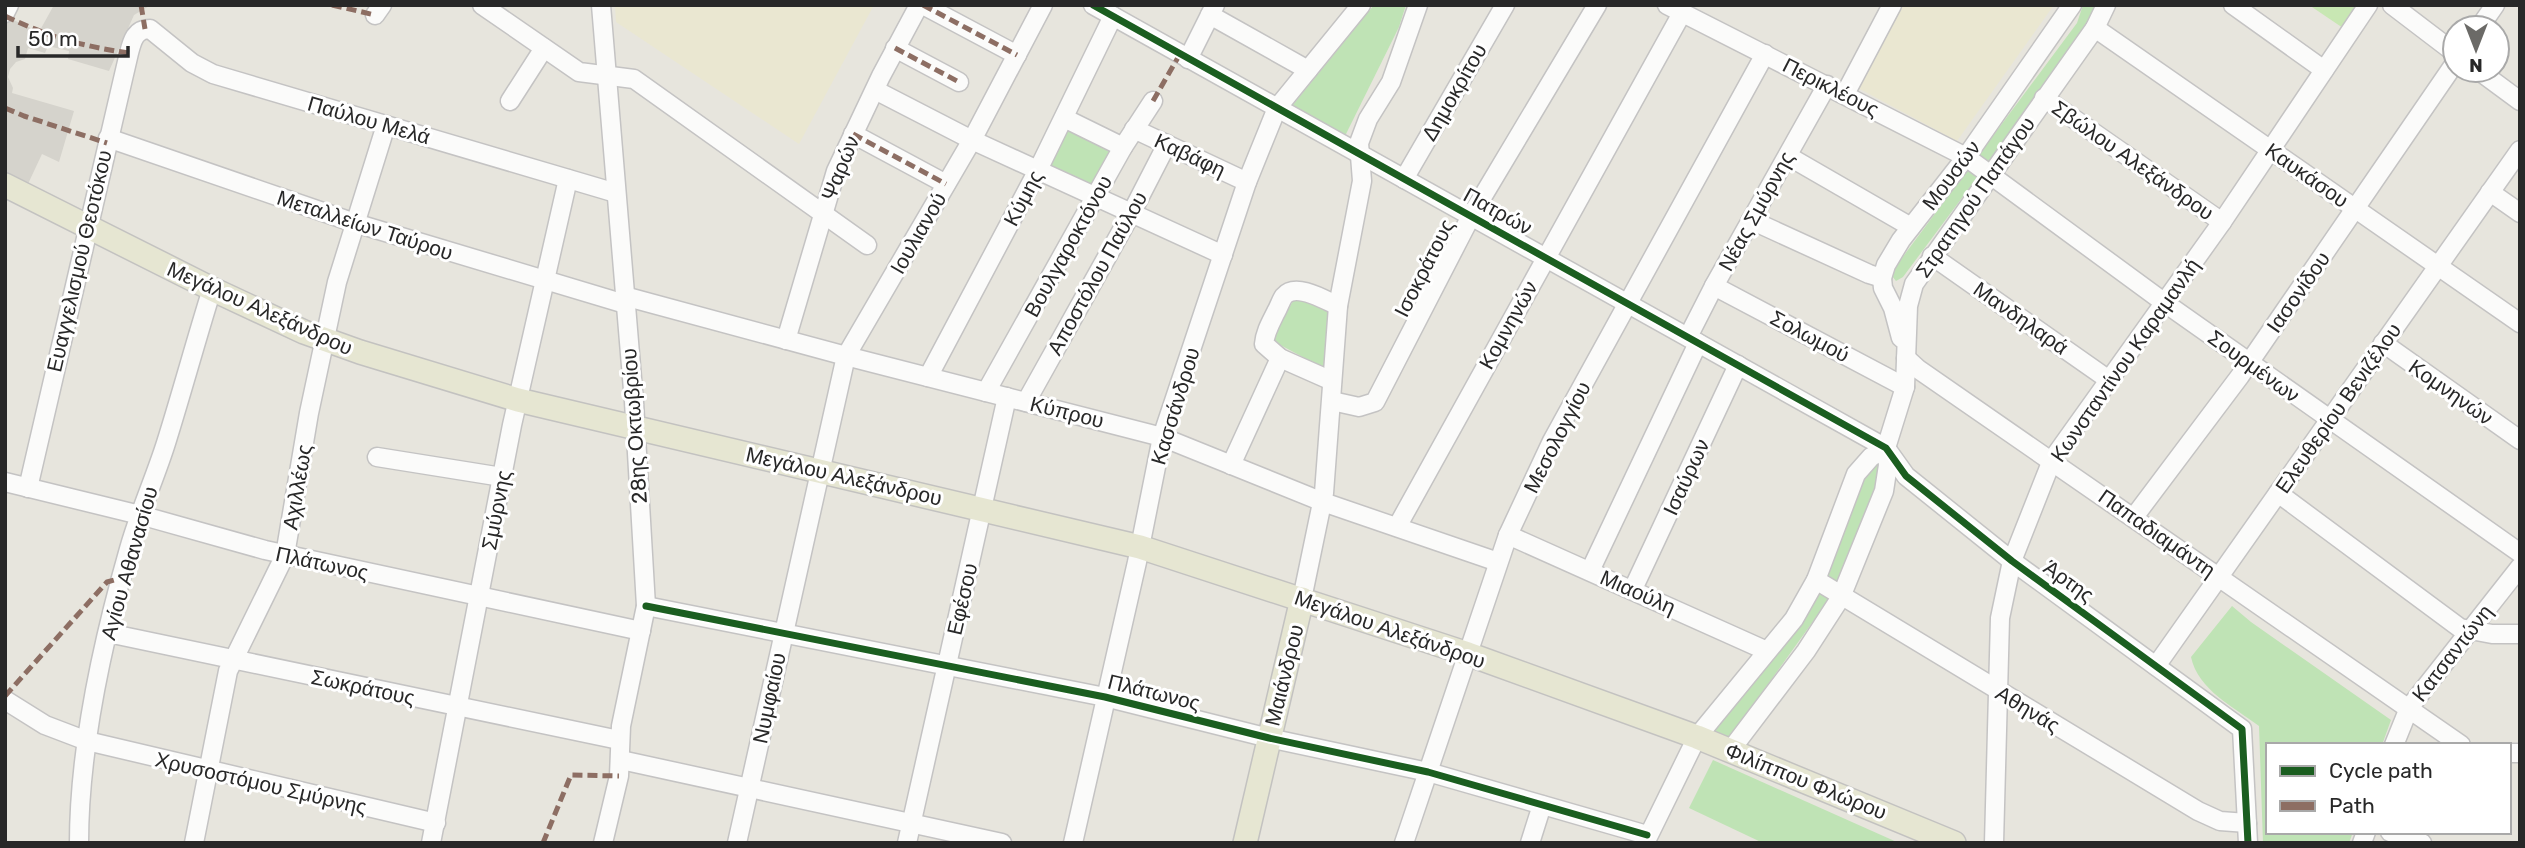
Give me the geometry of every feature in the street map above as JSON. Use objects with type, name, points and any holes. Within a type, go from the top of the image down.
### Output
[{"type":"main road","name":"Μεγάλου Αλεξάνδρου","points":[[5,185],[212,289],[324,340],[518,400],[1140,547],[1468,654],[1697,737]]},
{"type":"main road","name":"Μαιάνδρου","points":[[1245,843],[1302,599]]},
{"type":"main road","name":"Φιλίππου Φλώρου","points":[[1697,737],[1954,843]]},
{"type":"street","points":[[5,13],[9,5]]},
{"type":"street","points":[[481,5],[579,72],[634,79],[867,246]]},
{"type":"street","points":[[921,5],[1017,55]]},
{"type":"street","name":"Ψαρών","points":[[786,340],[836,172],[895,48],[921,5]]},
{"type":"street","name":"Ιουλιανού","points":[[820,470],[846,356],[972,140],[1043,5]]},
{"type":"street","name":"Πατρών","points":[[1093,5],[1886,448]]},
{"type":"street","name":"Κασσάνδρου","points":[[1073,843],[1162,437],[1247,182],[1277,108],[1361,5]]},
{"type":"street","name":"Μαιάνδρου","points":[[1302,599],[1323,502],[1338,306],[1362,181],[1359,143],[1361,134],[1391,82],[1418,5]]},
{"type":"street","name":"Δημοκρίτου","points":[[1404,179],[1505,5]]},
{"type":"street","name":"Ισοκράτους","points":[[1332,401],[1359,407],[1375,402],[1471,216],[1597,5]]},
{"type":"street","points":[[1845,94],[1892,5]]},
{"type":"street","name":"Μουσών","points":[[1882,278],[1891,254],[1968,158],[2072,5]]},
{"type":"street","name":"Στρατηγού Παπάγου","points":[[1730,751],[1806,651],[1838,595],[1884,491],[1888,465],[1886,448],[1905,387],[1908,306],[1911,292],[1932,256],[2095,28],[2106,5]]},
{"type":"street","name":"Κωνσταντίνου Καραμανλή","points":[[1994,843],[2000,618],[2012,561],[2052,460],[2222,222],[2368,5]]},
{"type":"street","points":[[2392,5],[2441,42]]},
{"type":"street","name":"28ης Οκτωβρίου","points":[[600,6],[635,428],[646,606],[619,740],[621,760],[603,843]]},
{"type":"street","points":[[2234,6],[2323,70]]},
{"type":"street","name":"Περικλέους","points":[[1675,9],[1703,13],[1765,54],[1968,158],[1991,175]]},
{"type":"street","name":"Κομνηνών","points":[[1397,527],[1545,257],[1675,9]]},
{"type":"street","points":[[1188,58],[1212,10],[1308,70]]},
{"type":"street","name":"Κύμης","points":[[928,377],[1038,170],[1113,16]]},
{"type":"street","name":"Καυκάσου","points":[[2095,28],[2520,323]]},
{"type":"street","name":"Παύλου Μελά","points":[[135,36],[150,29],[192,63],[214,74],[616,193]]},
{"type":"street","name":"Ευαγγελισμού Θεοτόκου","points":[[28,488],[87,226],[135,36]]},
{"type":"street","points":[[510,101],[544,48]]},
{"type":"street","points":[[895,48],[958,82]]},
{"type":"street","name":"Μεσολογγίου","points":[[1404,843],[1508,535],[1552,441],[1765,54]]},
{"type":"street","name":"Ιασoνίδου","points":[[2134,517],[2249,363],[2441,84]]},
{"type":"street","points":[[2497,84],[2520,101]]},
{"type":"street","name":"Νέας Σμύρνης","points":[[1590,571],[1693,340],[1714,286],[1827,85]]},
{"type":"street","points":[[875,90],[972,140],[1223,254]]},
{"type":"street","name":"Σβώλου Αλεξάνδρου","points":[[2044,98],[2222,222]]},
{"type":"street","name":"Βουλγαροκτόνου","points":[[986,392],[1123,147],[1153,101]]},
{"type":"street","name":"Καβάφη","points":[[1064,118],[1123,147]]},
{"type":"street","name":"Αχιλλέως","points":[[194,843],[226,676],[285,555],[337,282],[386,125]]},
{"type":"street","name":"Καβάφη","points":[[1134,129],[1247,182]]},
{"type":"street","points":[[853,134],[946,184]]},
{"type":"street","name":"Μεταλλείων Ταύρου","points":[[108,138],[355,223],[543,281],[625,300]]},
{"type":"street","name":"Αποστόλου Παύλου","points":[[1026,401],[1167,144]]},
{"type":"street","name":"Ελευθερίου Βενιζέλου","points":[[2156,666],[2520,150]]},
{"type":"street","points":[[1788,156],[1911,227]]},
{"type":"street","name":"Σουρμένων","points":[[1991,175],[2165,303],[2520,553]]},
{"type":"street","name":"Σμύρνης","points":[[431,843],[502,477],[543,281],[568,178]]},
{"type":"street","points":[[2490,192],[2520,213]]},
{"type":"street","points":[[1751,220],[1882,278],[1906,358]]},
{"type":"street","name":"Μανδηλαρά","points":[[1932,256],[2109,380]]},
{"type":"street","name":"Σολωμού","points":[[1714,286],[1905,387]]},
{"type":"street","name":"Αγίου Αθανασίου","points":[[79,843],[80,798],[87,741],[108,633],[140,515],[166,444],[212,289]]},
{"type":"street","points":[[1332,381],[1280,358],[1264,344],[1265,335],[1284,296],[1291,291],[1322,298],[1338,306]]},
{"type":"street","name":"Κύπρου","points":[[625,300],[1162,437],[1323,502],[1498,562]]},
{"type":"street","name":"Κομνηνών","points":[[2383,344],[2520,440]]},
{"type":"street","points":[[1231,465],[1280,358]]},
{"type":"street","name":"Παπαδιαμάντη","points":[[1906,358],[1918,369],[2458,743]]},
{"type":"street","name":"Ισαύρων","points":[[1633,589],[1738,366]]},
{"type":"street","name":"Εφέσου","points":[[908,843],[1007,397]]},
{"type":"street","points":[[1646,839],[1697,737],[1794,619],[1817,581],[1856,474],[1871,457],[1886,448]]},
{"type":"street","name":"Άρτης","points":[[1886,448],[1906,476],[2012,561],[2242,729],[2247,823]]},
{"type":"street","points":[[377,457],[502,477]]},
{"type":"street","name":"Νυμφαίου","points":[[737,843],[820,470]]},
{"type":"street","name":"Πλάτωνος","points":[[5,482],[140,515],[285,555],[641,631]]},
{"type":"street","points":[[2278,493],[2460,628],[2520,634]]},
{"type":"street","name":"Μιαούλη","points":[[1508,535],[1768,651]]},
{"type":"street","name":"Κατσαντώνη","points":[[2396,743],[2409,708],[2520,567]]},
{"type":"street","name":"Αθηνάς","points":[[1817,581],[2198,811],[2220,821],[2247,823]]},
{"type":"street","name":"Πλάτωνος","points":[[646,606],[947,664],[1428,772],[1646,839]]},
{"type":"street","name":"Σωκράτους","points":[[108,633],[619,740]]},
{"type":"street","name":"Χρυσοστόμου Σμύρνης","points":[[5,701],[45,725],[87,741],[436,823]]},
{"type":"street","points":[[621,760],[1002,843]]},
{"type":"street","points":[[1530,843],[1542,805]]},
{"type":"street","points":[[2247,823],[2248,843]]},
{"type":"street","points":[[2396,834],[2422,843]]},
{"type":"shaded area","points":[[54,5],[151,5],[134,15],[109,71],[68,59],[69,51],[48,46],[45,53],[28,48],[25,59],[16,62],[10,69],[8,77],[13,88],[12,93],[74,111],[59,162],[42,154],[27,186],[5,173],[5,16],[39,32]]},
{"type":"shaded area","points":[[615,5],[874,5],[799,144],[616,22]]},
{"type":"shaded area","points":[[1903,5],[2054,5],[1957,141],[1858,88]]},
{"type":"green space","points":[[1374,5],[1406,5],[1399,27],[1344,138],[1292,106]]},
{"type":"green space","points":[[2083,5],[2097,5],[2090,26],[1903,277],[1896,281],[1892,276],[1893,270],[2077,23]]},
{"type":"green space","points":[[2309,5],[2359,5],[2343,28]]},
{"type":"green space","points":[[1067,126],[1116,149],[1093,190],[1047,167]]},
{"type":"green space","points":[[1298,292],[1330,313],[1327,370],[1271,340]]},
{"type":"green space","points":[[1878,463],[1882,481],[1832,595],[1728,740],[1713,732],[1771,656],[1864,472]]},
{"type":"green space","points":[[2232,606],[2391,720],[2383,743],[2266,743],[2266,834],[2352,834],[2349,843],[2263,843],[2259,726],[2209,688],[2195,669],[2191,657]]},
{"type":"green space","points":[[1713,760],[1899,843],[1763,843],[1689,808]]},
{"type":"marked path","points":[[141,5],[145,29]]},
{"type":"marked path","points":[[332,5],[375,15]]},
{"type":"marked path","points":[[923,5],[1017,55]]},
{"type":"marked path","points":[[5,16],[66,40],[129,53]]},
{"type":"marked path","points":[[895,48],[959,82]]},
{"type":"marked path","points":[[1153,101],[1180,54]]},
{"type":"marked path","points":[[5,108],[107,143]]},
{"type":"marked path","points":[[853,134],[946,184]]},
{"type":"marked path","points":[[5,696],[107,582],[121,578]]},
{"type":"marked path","points":[[543,843],[571,775],[619,776]]},
{"type":"cycle path","points":[[1093,5],[1886,448],[1906,476],[2012,561],[2242,729],[2248,843]]},
{"type":"cycle path","points":[[646,606],[1105,697],[1269,738],[1428,772],[1647,835]]}]
